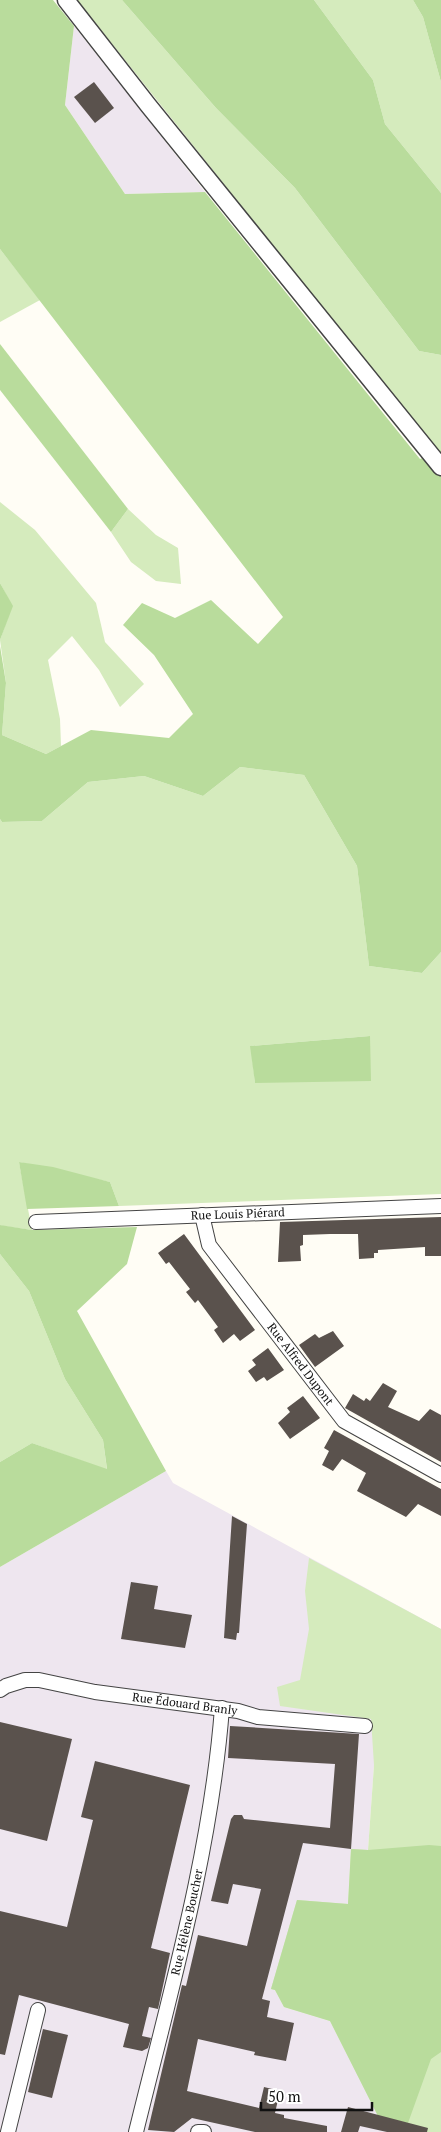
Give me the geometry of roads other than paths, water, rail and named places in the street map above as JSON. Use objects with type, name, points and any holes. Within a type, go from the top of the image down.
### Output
[{"type":"street","points":[[66,0],[148,105],[441,467]]},
{"type":"street","name":"Rue Louis Piérard","points":[[36,1222],[441,1206]]},
{"type":"street","name":"Rue Alfred Dupont","points":[[202,1215],[209,1245],[344,1421],[441,1475]]},
{"type":"street","name":"Rue Édouard Branly","points":[[3,1688],[25,1680],[39,1680],[95,1692],[222,1708],[258,1717],[365,1726]]},
{"type":"street","name":"Rue Hélène Boucher","points":[[136,2132],[187,1922],[215,1780],[222,1708]]},
{"type":"street","points":[[8,2132],[38,2010]]},
{"type":"street","points":[[198,2132],[204,2132]]}]
